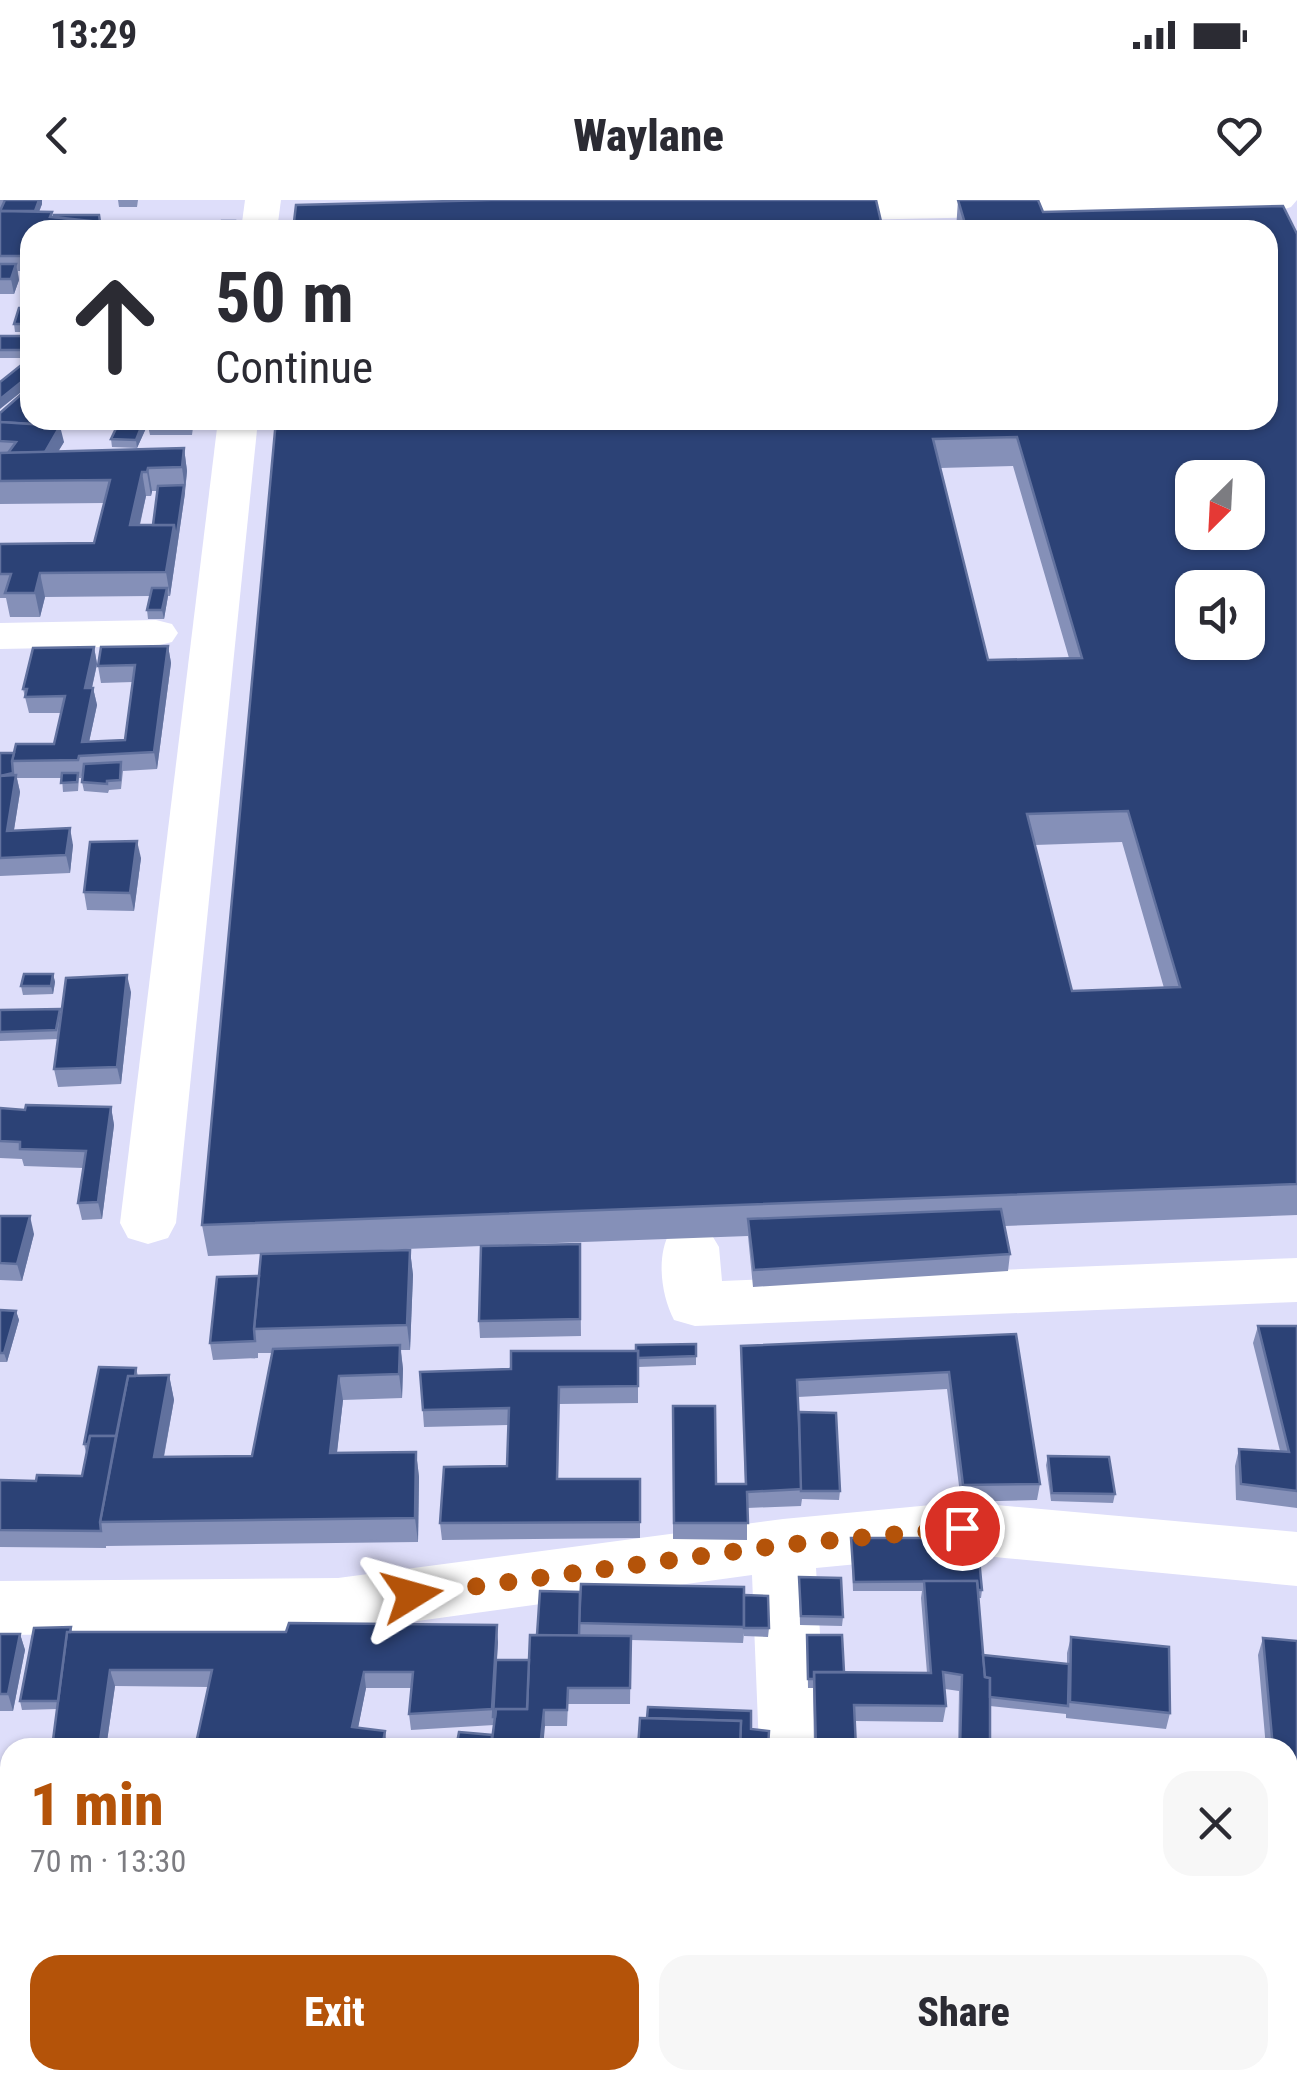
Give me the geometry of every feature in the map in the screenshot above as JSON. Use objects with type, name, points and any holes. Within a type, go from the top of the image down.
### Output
[{"type":"street","points":[[770,210],[1280,200]]},
{"type":"street","points":[[148,1223],[237,430]]},
{"type":"street","points":[[0,636],[156,632]]},
{"type":"street","points":[[690,1247],[695,1304],[1297,1280]]},
{"type":"street","points":[[0,1608],[338,1604],[783,1545],[962,1528],[1297,1559]]},
{"type":"street","points":[[783,1545],[793,1738]]},
{"type":"building","points":[[5,200],[39,200],[35,211],[0,211]]},
{"type":"building","points":[[491,200],[876,200],[881,220],[294,220],[296,205]]},
{"type":"building","points":[[958,200],[1038,200],[1043,212],[1283,206],[1297,234],[1297,1184],[202,1225],[275,430],[1278,430],[1278,220],[964,220]],"holes":[[[1017,437],[1082,658],[988,660],[933,439]],[[1128,811],[1180,987],[1072,991],[1027,814]]]},
{"type":"building","points":[[0,211],[52,212],[50,217],[81,220],[20,220],[20,256],[0,256]]},
{"type":"building","points":[[99,215],[100,220],[82,220],[54,217]]},
{"type":"building","points":[[0,264],[16,264],[11,279],[0,279]]},
{"type":"building","points":[[0,336],[20,336],[20,350],[0,350]]},
{"type":"building","points":[[20,366],[20,383],[0,399],[0,382]]},
{"type":"building","points":[[20,395],[20,423],[0,422],[0,413]]},
{"type":"building","points":[[0,422],[20,423],[20,430],[58,430],[45,452],[8,453],[16,442],[0,441]]},
{"type":"building","points":[[115,430],[140,430],[136,440],[111,439]]},
{"type":"building","points":[[184,448],[182,467],[148,468],[142,472],[130,525],[174,525],[166,572],[40,573],[35,593],[5,593],[11,574],[0,574],[0,544],[94,543],[110,480],[0,481],[0,453]]},
{"type":"building","points":[[184,485],[176,540],[174,525],[153,525],[158,486]]},
{"type":"building","points":[[152,588],[167,588],[162,610],[147,610]]},
{"type":"building","points":[[168,646],[154,752],[79,756],[78,760],[12,761],[16,744],[54,744],[65,696],[25,697],[27,689],[23,689],[33,648],[94,647],[85,688],[93,688],[82,742],[125,740],[135,665],[98,666],[101,647]]},
{"type":"building","points":[[0,753],[14,753],[13,773],[0,776]]},
{"type":"building","points":[[121,762],[120,780],[107,784],[82,782],[84,764]]},
{"type":"building","points":[[62,773],[78,773],[77,782],[61,783]]},
{"type":"building","points":[[16,775],[7,831],[70,828],[66,855],[0,858],[0,776]]},
{"type":"building","points":[[137,841],[130,893],[84,892],[90,842]]},
{"type":"building","points":[[24,974],[53,974],[51,986],[21,986]]},
{"type":"building","points":[[127,975],[117,1067],[54,1069],[66,978]]},
{"type":"building","points":[[60,1009],[56,1030],[0,1032],[0,1010]]},
{"type":"building","points":[[26,1105],[111,1107],[98,1202],[78,1203],[86,1151],[20,1149],[20,1142],[0,1141],[0,1108],[25,1110]]},
{"type":"building","points":[[1001,1209],[1010,1254],[754,1270],[748,1219]]},
{"type":"building","points":[[0,1216],[30,1216],[17,1264],[0,1263]]},
{"type":"building","points":[[580,1244],[580,1319],[479,1321],[481,1246]]},
{"type":"building","points":[[410,1250],[407,1325],[254,1329],[261,1254]]},
{"type":"building","points":[[259,1276],[255,1341],[210,1343],[217,1277]]},
{"type":"building","points":[[0,1310],[16,1311],[4,1353],[0,1353]]},
{"type":"building","points":[[1258,1326],[1297,1326],[1297,1491],[1241,1484],[1239,1449],[1289,1452]]},
{"type":"building","points":[[1016,1334],[1040,1484],[963,1485],[949,1372],[797,1380],[802,1489],[747,1492],[748,1523],[674,1523],[673,1406],[715,1406],[716,1484],[746,1484],[741,1346]]},
{"type":"building","points":[[696,1344],[696,1356],[638,1358],[636,1351],[636,1345]]},
{"type":"building","points":[[400,1345],[399,1374],[339,1376],[330,1453],[416,1452],[415,1518],[100,1522],[128,1376],[169,1375],[154,1457],[252,1456],[273,1349]]},
{"type":"building","points":[[511,1351],[638,1351],[638,1386],[559,1387],[557,1479],[640,1479],[640,1522],[440,1523],[444,1467],[507,1466],[509,1408],[423,1410],[420,1372],[511,1369]]},
{"type":"building","points":[[99,1367],[136,1368],[135,1376],[128,1376],[116,1436],[90,1436],[88,1444],[84,1444]]},
{"type":"building","points":[[799,1412],[836,1413],[840,1491],[801,1491]]},
{"type":"building","points":[[90,1436],[116,1436],[101,1531],[0,1530],[0,1480],[36,1481],[37,1475],[82,1476]]},
{"type":"building","points":[[1048,1456],[1109,1457],[1115,1494],[1052,1493]]},
{"type":"building","points":[[851,1538],[977,1538],[982,1590],[978,1590],[977,1581],[854,1582]]},
{"type":"building","points":[[799,1577],[841,1578],[843,1617],[801,1616]]},
{"type":"building","points":[[924,1581],[977,1581],[985,1677],[990,1678],[990,1738],[960,1738],[962,1675],[943,1672],[946,1706],[854,1705],[856,1738],[816,1738],[814,1672],[931,1673]]},
{"type":"building","points":[[581,1584],[744,1587],[744,1627],[579,1623]]},
{"type":"building","points":[[540,1591],[580,1592],[579,1636],[537,1635]]},
{"type":"building","points":[[744,1595],[768,1596],[769,1628],[744,1628]]},
{"type":"building","points":[[289,1623],[497,1625],[492,1709],[409,1714],[413,1672],[364,1672],[352,1727],[385,1731],[384,1738],[197,1738],[212,1670],[110,1670],[100,1738],[53,1738],[67,1632],[286,1632]]},
{"type":"building","points":[[71,1627],[67,1632],[58,1701],[20,1701],[34,1628]]},
{"type":"building","points":[[0,1634],[20,1634],[8,1694],[0,1694]]},
{"type":"building","points":[[530,1635],[631,1636],[630,1688],[568,1688],[567,1710],[544,1710],[541,1738],[492,1738],[496,1709],[527,1709]]},
{"type":"building","points":[[807,1635],[842,1635],[844,1672],[814,1672],[814,1679],[808,1679]]},
{"type":"building","points":[[1071,1637],[1169,1647],[1170,1713],[1070,1702]]},
{"type":"building","points":[[1263,1638],[1297,1641],[1297,1738],[1272,1738]]},
{"type":"building","points":[[983,1655],[1069,1664],[1068,1706],[990,1697],[990,1678],[985,1677]]},
{"type":"building","points":[[496,1660],[529,1660],[527,1709],[496,1709],[493,1717]]},
{"type":"building","points":[[648,1707],[751,1711],[751,1729],[769,1731],[769,1738],[740,1738],[741,1721],[647,1718]]},
{"type":"building","points":[[640,1718],[741,1721],[740,1738],[639,1738]]},
{"type":"building","points":[[459,1732],[492,1735],[492,1738],[458,1738]]},
{"type":"route","points":[[412,1595],[783,1545],[962,1528]]}]
